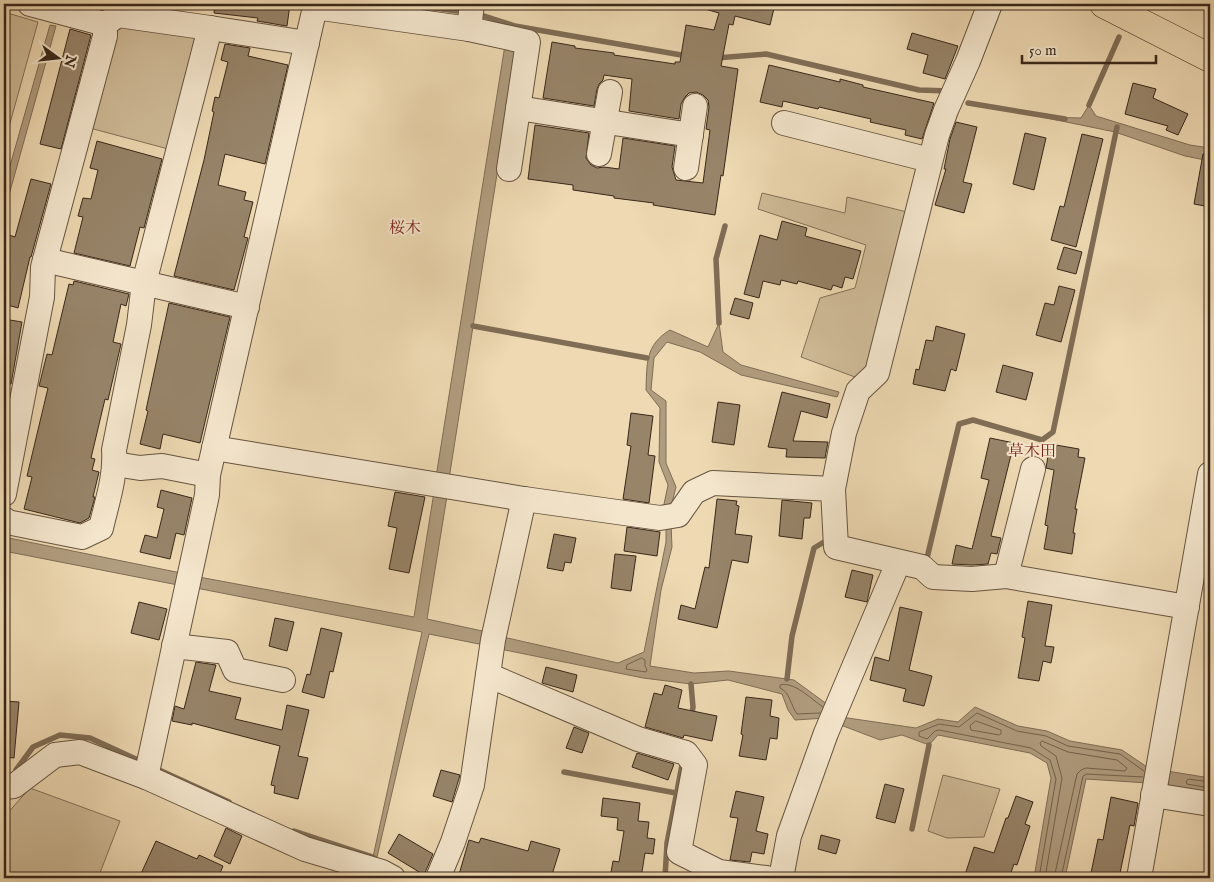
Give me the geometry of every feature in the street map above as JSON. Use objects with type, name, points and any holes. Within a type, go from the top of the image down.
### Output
[{"type":"main road","points":[[1104,4],[1210,58]]},
{"type":"street","points":[[30,4],[105,24],[118,16],[307,43]]},
{"type":"street","points":[[469,29],[472,4]]},
{"type":"street","points":[[990,4],[968,61],[946,110],[930,160],[878,373],[858,391],[844,433],[833,489],[836,547],[898,563],[922,567],[933,577],[972,579],[1006,576],[1187,606]]},
{"type":"street","points":[[146,777],[207,495],[208,475],[315,7],[469,29],[528,42],[509,169]]},
{"type":"street","points":[[4,494],[42,297],[43,267],[104,36],[105,24]]},
{"type":"street","points":[[4,519],[6,522],[82,537],[101,528],[115,464],[114,450],[144,283],[210,28]]},
{"type":"street","points":[[599,154],[610,92]]},
{"type":"street","points":[[686,168],[695,106]]},
{"type":"street","points":[[518,108],[691,135]]},
{"type":"street","points":[[784,123],[930,160]]},
{"type":"street","points":[[45,260],[246,307]]},
{"type":"street","points":[[214,448],[524,499],[660,518],[678,516],[694,492],[713,483],[833,489]]},
{"type":"street","points":[[115,464],[140,468],[162,466],[208,475]]},
{"type":"street","points":[[1006,576],[1033,469]]},
{"type":"street","points":[[1139,878],[1210,474]]},
{"type":"street","points":[[438,878],[453,842],[472,785],[493,640],[524,499]]},
{"type":"street","points":[[781,878],[789,836],[826,733],[898,563]]},
{"type":"street","points":[[174,646],[227,652],[235,670],[283,680]]},
{"type":"street","points":[[488,675],[638,739],[686,753],[695,765],[679,852],[719,872],[766,878]]},
{"type":"street","points":[[4,787],[14,786],[55,755],[80,752],[146,777],[305,849],[382,872],[393,878]]},
{"type":"street","points":[[1153,795],[1210,804]]},
{"type":"shaded area","points":[[4,12],[38,22],[4,145]]},
{"type":"shaded area","points":[[124,26],[189,31],[200,46],[172,150],[86,127],[113,29]]},
{"type":"shaded area","points":[[762,193],[845,213],[847,197],[907,212],[871,373],[863,380],[801,357],[820,298],[855,288],[866,245],[758,209]]},
{"type":"shaded area","points":[[943,775],[1000,789],[984,837],[947,838],[928,831]]},
{"type":"shaded area","points":[[30,788],[120,821],[98,878],[4,878],[4,817]]},
{"type":"water","points":[[50,25],[56,26],[4,213],[4,187]]},
{"type":"water","points":[[505,45],[517,47],[449,479],[436,477]]},
{"type":"water","points":[[1089,105],[1096,116],[1190,145],[1210,148],[1210,161],[1185,156],[1115,132],[1042,117],[1081,118]]},
{"type":"water","points":[[719,323],[723,352],[741,365],[839,392],[837,397],[741,375],[700,352],[667,342],[654,358],[651,390],[666,401],[666,463],[676,487],[671,507],[663,509],[668,485],[659,462],[660,408],[646,390],[649,356],[656,342],[670,330],[708,347]]},
{"type":"water","points":[[434,492],[447,496],[427,619],[487,632],[484,645],[429,634],[377,857],[373,857],[422,632],[196,588],[199,577],[414,617]]},
{"type":"water","points":[[671,524],[672,547],[661,590],[650,666],[694,673],[729,671],[794,680],[831,707],[826,718],[795,720],[788,710],[782,694],[728,680],[691,684],[643,678],[500,649],[503,637],[618,663],[644,652],[666,542],[666,526]]},
{"type":"water","points":[[4,537],[181,573],[178,585],[4,551]]},
{"type":"water","points":[[975,707],[1018,726],[1047,731],[1070,741],[1122,750],[1150,769],[1148,783],[1086,779],[1065,878],[1034,878],[1051,778],[1047,763],[1030,753],[938,735],[929,745],[902,735],[880,740],[838,724],[841,717],[916,728],[938,719],[958,722]]},
{"type":"water","points":[[1167,771],[1210,778],[1210,793],[1166,786]]},
{"type":"building","points":[[215,4],[290,4],[287,26],[257,21],[258,18],[214,13]]},
{"type":"building","points":[[706,4],[775,4],[770,25],[735,16],[733,25],[729,24],[721,66],[738,69],[723,176],[721,175],[715,215],[573,190],[573,185],[528,179],[535,125],[589,133],[586,158],[591,165],[597,168],[619,169],[623,138],[675,146],[672,167],[676,180],[703,183],[710,130],[706,129],[708,100],[703,95],[696,92],[689,93],[685,97],[681,104],[679,119],[629,111],[632,79],[604,75],[597,89],[594,106],[543,98],[552,42],[575,46],[575,48],[614,53],[614,55],[675,64],[675,62],[680,62],[686,25],[714,30],[719,13],[705,9]]},
{"type":"building","points":[[70,29],[91,35],[61,149],[40,144]]},
{"type":"building","points":[[912,33],[958,46],[945,79],[923,73],[928,55],[907,49]]},
{"type":"building","points":[[225,44],[250,48],[248,56],[288,65],[265,164],[225,154],[218,185],[246,192],[244,200],[253,202],[244,237],[248,238],[234,290],[174,276],[204,160],[214,112],[212,111],[215,97],[219,98],[228,62],[221,60]]},
{"type":"building","points":[[769,65],[840,82],[840,79],[863,85],[863,87],[934,103],[922,139],[905,135],[906,130],[870,122],[871,119],[819,107],[818,109],[783,101],[782,107],[760,102]]},
{"type":"building","points":[[1133,83],[1156,89],[1153,98],[1188,114],[1178,135],[1166,130],[1168,126],[1125,114]]},
{"type":"building","points":[[956,122],[977,127],[963,182],[972,184],[964,213],[935,205],[946,169],[944,169],[950,139]]},
{"type":"building","points":[[1025,133],[1046,138],[1034,190],[1013,184]]},
{"type":"building","points":[[1082,134],[1103,139],[1076,247],[1051,240],[1060,206],[1064,207]]},
{"type":"building","points":[[97,141],[162,159],[144,228],[140,227],[130,266],[74,253],[83,217],[78,216],[83,198],[91,199],[98,170],[90,168]]},
{"type":"building","points":[[1203,154],[1210,154],[1210,207],[1194,204]]},
{"type":"building","points":[[31,179],[51,184],[30,257],[18,308],[4,304],[4,256],[9,235],[15,237]]},
{"type":"building","points":[[782,221],[807,228],[805,236],[861,251],[853,279],[845,277],[842,288],[833,285],[831,290],[798,281],[797,284],[781,280],[780,285],[763,281],[759,298],[744,294],[760,235],[777,240]]},
{"type":"building","points":[[1064,247],[1082,252],[1076,274],[1057,269]]},
{"type":"building","points":[[74,281],[129,294],[126,306],[121,304],[113,342],[121,344],[108,400],[105,399],[91,458],[95,459],[92,470],[99,472],[93,497],[95,497],[89,518],[80,523],[24,509],[32,477],[27,476],[48,388],[39,386],[47,354],[52,355],[69,284],[73,285]]},
{"type":"building","points":[[1059,286],[1075,290],[1061,342],[1036,335],[1045,303],[1054,305]]},
{"type":"building","points":[[735,298],[753,303],[749,319],[730,314]]},
{"type":"building","points":[[169,303],[230,317],[200,443],[163,434],[160,449],[140,444]]},
{"type":"building","points":[[4,319],[22,322],[11,384],[4,384]]},
{"type":"building","points":[[936,326],[965,334],[956,371],[951,369],[945,391],[913,384],[916,369],[919,370],[926,340],[933,341]]},
{"type":"building","points":[[1003,365],[1033,373],[1026,400],[996,392]]},
{"type":"building","points":[[782,392],[830,404],[827,418],[801,411],[793,441],[828,442],[825,458],[786,457],[787,449],[768,447]]},
{"type":"building","points":[[718,402],[740,405],[734,445],[712,442]]},
{"type":"building","points":[[631,413],[653,416],[648,455],[655,456],[649,503],[623,499],[631,446],[627,445]]},
{"type":"building","points":[[990,438],[1014,443],[991,536],[1001,538],[997,554],[991,553],[988,564],[952,564],[956,545],[972,549],[989,480],[981,478]]},
{"type":"building","points":[[1050,444],[1079,449],[1078,457],[1085,458],[1075,509],[1077,509],[1072,554],[1044,549],[1048,526],[1045,525],[1054,470],[1046,468]]},
{"type":"building","points":[[161,490],[192,498],[184,535],[176,533],[170,559],[140,552],[145,535],[157,538],[164,509],[157,507]]},
{"type":"building","points":[[395,492],[425,497],[409,573],[389,569],[397,528],[388,526]]},
{"type":"building","points":[[717,499],[737,501],[736,505],[739,506],[735,534],[752,536],[748,563],[732,560],[717,628],[678,619],[681,605],[695,609],[705,567],[709,568]]},
{"type":"building","points":[[782,500],[812,503],[810,518],[804,518],[802,539],[779,536]]},
{"type":"building","points":[[627,527],[660,532],[657,556],[624,551]]},
{"type":"building","points":[[554,534],[576,538],[571,563],[565,562],[563,571],[547,568]]},
{"type":"building","points":[[615,554],[636,556],[631,591],[611,588]]},
{"type":"building","points":[[852,570],[873,575],[867,602],[845,597]]},
{"type":"building","points":[[1028,601],[1052,605],[1045,646],[1054,647],[1051,663],[1043,661],[1039,681],[1018,678],[1025,638],[1022,637]]},
{"type":"building","points":[[139,602],[167,609],[159,640],[131,633]]},
{"type":"building","points":[[900,607],[922,612],[909,670],[932,676],[924,706],[903,701],[906,689],[870,680],[875,657],[889,661]]},
{"type":"building","points":[[275,618],[294,622],[287,651],[269,646]]},
{"type":"building","points":[[321,628],[342,633],[333,672],[330,671],[324,698],[302,692],[307,674],[310,675]]},
{"type":"building","points":[[196,662],[216,665],[209,691],[241,698],[235,719],[282,730],[287,705],[309,710],[298,756],[308,758],[298,799],[274,793],[275,786],[271,785],[280,746],[192,723],[192,725],[172,721],[175,706],[184,709]]},
{"type":"building","points":[[546,667],[577,675],[573,692],[542,683]]},
{"type":"building","points":[[665,685],[682,690],[678,708],[717,716],[712,741],[684,735],[683,738],[645,727],[654,693],[662,695]]},
{"type":"building","points":[[746,697],[772,700],[770,716],[779,718],[777,739],[770,738],[766,760],[739,756]]},
{"type":"building","points":[[4,701],[19,702],[14,758],[4,757]]},
{"type":"building","points":[[574,727],[589,733],[582,753],[566,748]]},
{"type":"building","points":[[637,753],[674,764],[668,780],[632,767]]},
{"type":"building","points":[[441,770],[460,775],[452,802],[433,796]]},
{"type":"building","points":[[885,784],[904,789],[895,823],[876,818]]},
{"type":"building","points":[[736,791],[764,797],[756,831],[768,834],[764,854],[752,852],[750,862],[730,860],[738,818],[730,817]]},
{"type":"building","points":[[1016,796],[1033,802],[1025,824],[1030,826],[1017,865],[1014,864],[1009,878],[964,878],[974,847],[994,853]]},
{"type":"building","points":[[1111,797],[1138,803],[1134,826],[1130,825],[1119,878],[1090,878],[1098,839],[1103,840]]},
{"type":"building","points":[[603,798],[640,803],[638,821],[649,822],[647,838],[655,839],[653,854],[645,853],[641,878],[610,878],[613,861],[619,862],[624,831],[617,830],[618,818],[601,816]]},
{"type":"building","points":[[226,828],[242,836],[230,864],[214,856]]},
{"type":"building","points":[[399,834],[433,854],[424,875],[388,853]]},
{"type":"building","points":[[821,835],[840,840],[836,854],[818,849]]},
{"type":"building","points":[[481,838],[528,851],[531,841],[560,849],[551,878],[458,878],[469,840],[479,843]]},
{"type":"building","points":[[156,841],[197,859],[199,855],[223,866],[218,878],[139,878]]},
{"type":"waterway","points":[[406,4],[457,11]]},
{"type":"waterway","points":[[481,15],[515,26],[687,56]]},
{"type":"waterway","points":[[1089,105],[1119,37]]},
{"type":"waterway","points":[[716,58],[766,54],[919,90],[949,91]]},
{"type":"waterway","points":[[968,103],[1065,119]]},
{"type":"waterway","points":[[922,557],[927,558],[959,424],[973,420],[1042,440],[1053,432],[1117,127]]},
{"type":"waterway","points":[[719,323],[716,259],[725,226]]},
{"type":"waterway","points":[[473,326],[647,358]]},
{"type":"waterway","points":[[787,679],[792,636],[814,548],[829,539]]},
{"type":"waterway","points":[[691,684],[693,707],[691,719]]},
{"type":"waterway","points":[[16,770],[33,747],[60,735],[90,738],[138,760]]},
{"type":"waterway","points":[[912,829],[929,745]]},
{"type":"waterway","points":[[665,878],[667,843],[682,765]]},
{"type":"waterway","points":[[157,769],[229,802]]},
{"type":"waterway","points":[[564,772],[676,793]]},
{"type":"waterway","points":[[294,831],[373,857]]},
{"type":"district","name":"桜木","points":[[405,227]]},
{"type":"district","name":"草木田","points":[[1032,450]]}]
